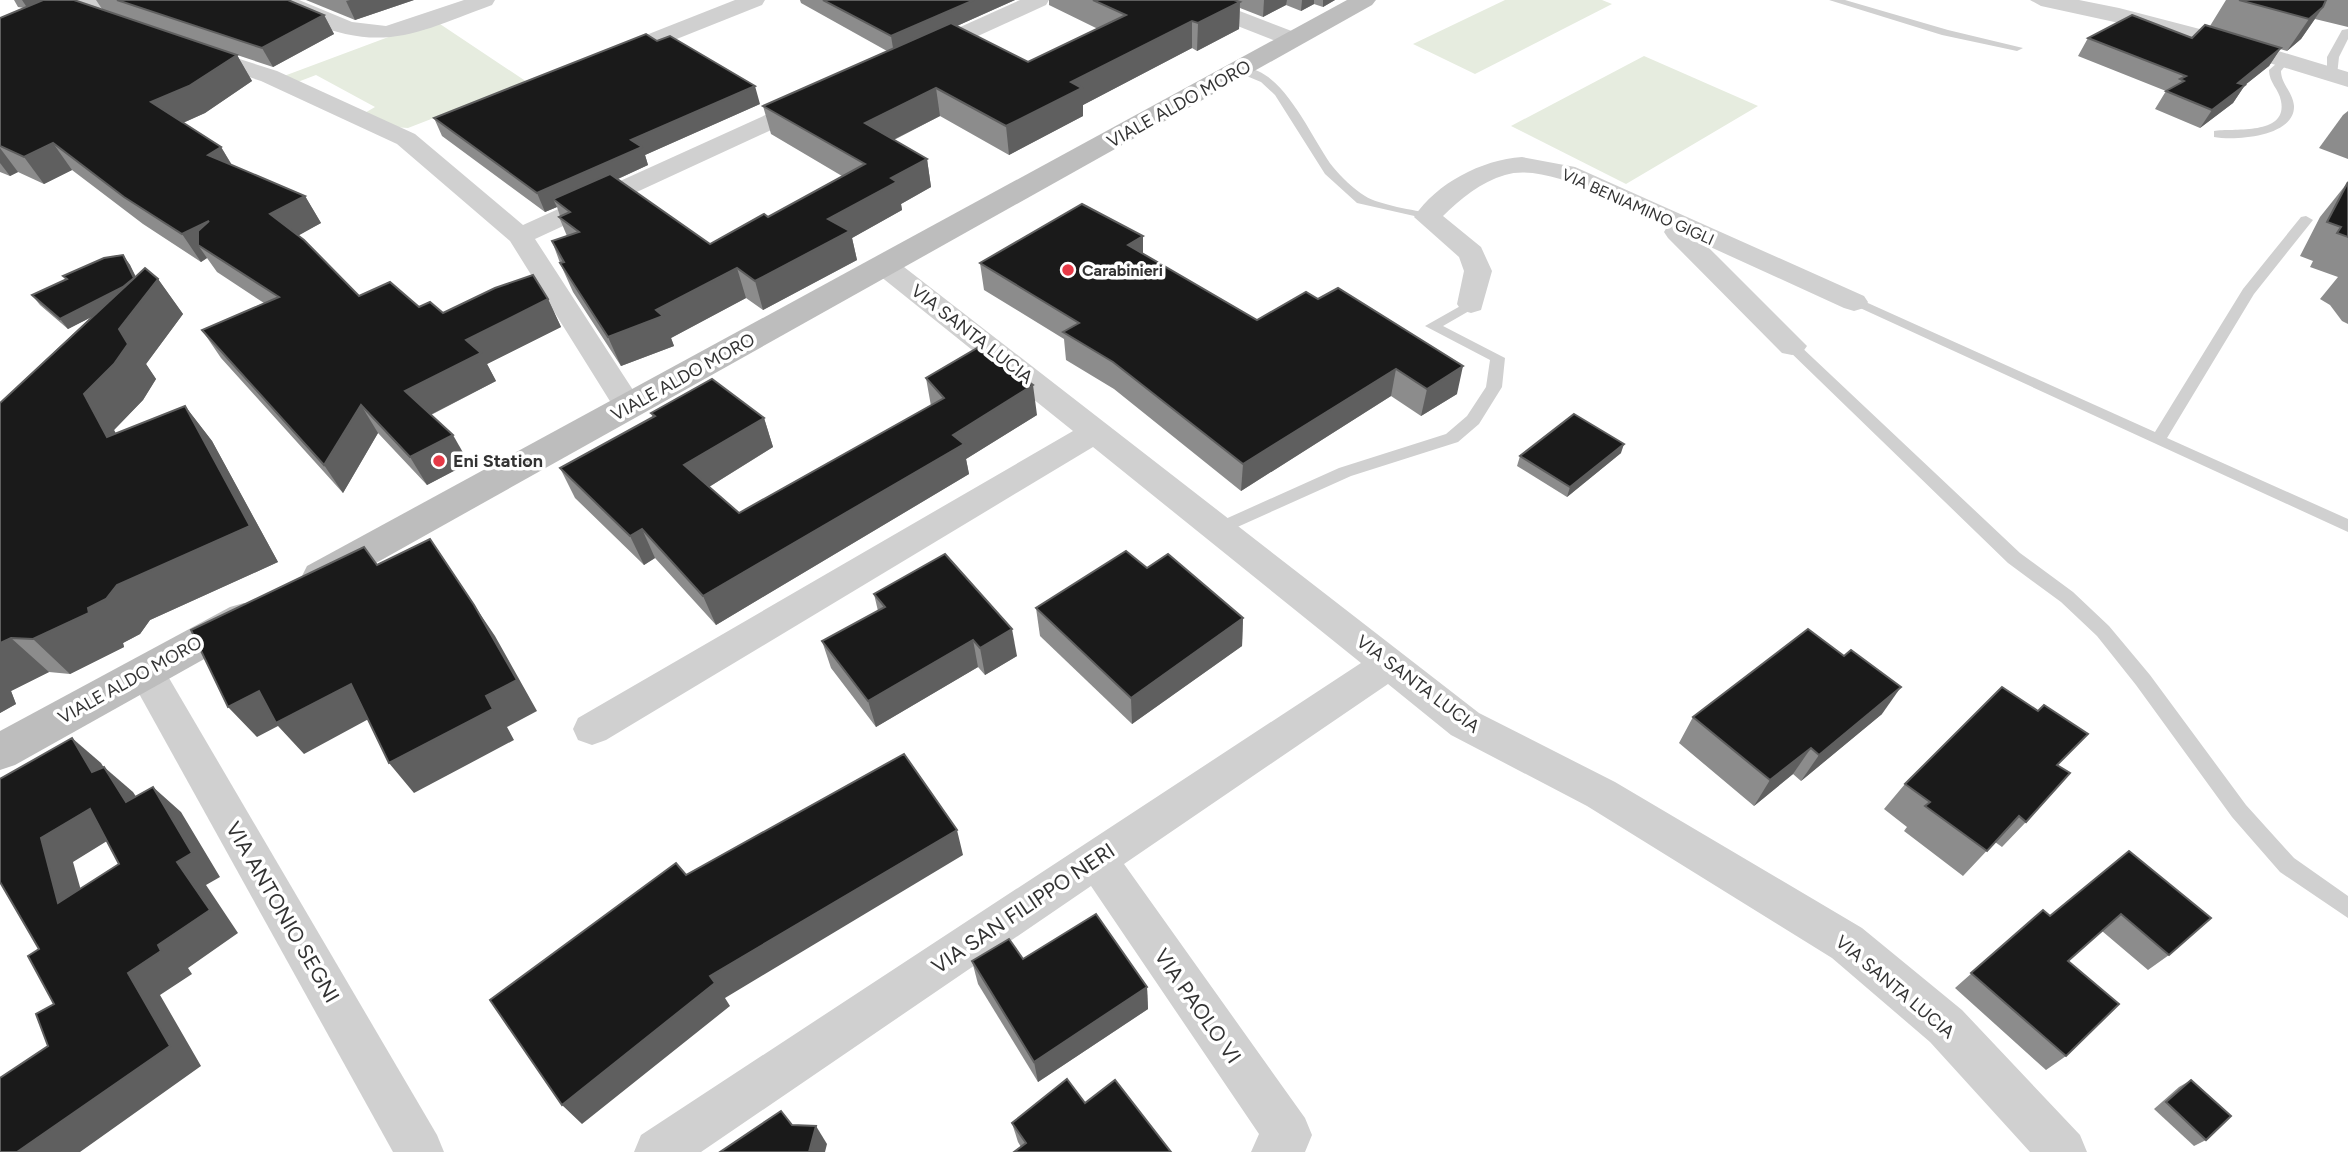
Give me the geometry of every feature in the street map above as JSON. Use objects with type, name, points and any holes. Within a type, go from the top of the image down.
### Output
[{"type":"main road","name":"VIALE ALDO MORO","points":[[0,752],[1364,0]]},
{"type":"street","points":[[283,0],[299,10],[358,30],[388,33],[484,0]]},
{"type":"street","points":[[586,67],[754,0]]},
{"type":"street","points":[[899,63],[1038,0]]},
{"type":"street","points":[[2041,0],[2098,5],[2203,34],[2342,78]]},
{"type":"street","points":[[1207,2],[1294,40]]},
{"type":"street","points":[[0,26],[71,9],[108,11]]},
{"type":"street","points":[[176,45],[269,76],[405,139],[520,236],[629,407]]},
{"type":"street","points":[[520,236],[836,92]]},
{"type":"street","points":[[405,139],[431,129]]},
{"type":"street","name":"VIA BENIAMINO GIGLI","points":[[1427,217],[1441,202],[1485,174],[1521,164],[1566,172],[1854,302]]},
{"type":"street","points":[[1660,215],[1792,346]]},
{"type":"street","points":[[1427,217],[1471,253],[1478,271],[1471,304]]},
{"type":"street","name":"VIA SANTA LUCIA","points":[[885,266],[1465,724],[1601,794],[1847,943],[1947,1026],[2063,1152]]},
{"type":"street","points":[[592,729],[1095,432]]},
{"type":"street","name":"VIA SAN FILIPPO NERI","points":[[658,1152],[1389,664]]},
{"type":"street","name":"VIA ANTONIO SEGNI","points":[[146,672],[421,1152]]},
{"type":"street","name":"VIA PAOLO VI","points":[[1096,859],[1287,1135],[1275,1152]]},
{"type":"lane","points":[[1834,0],[1946,33],[2017,48]]},
{"type":"lane","points":[[2342,78],[2333,57],[2346,32]]},
{"type":"lane","points":[[2218,134],[2261,134],[2274,129],[2283,119],[2288,106],[2285,91],[2275,79],[2275,70],[2284,60]]},
{"type":"lane","points":[[1241,70],[1265,80],[1279,93],[1329,171],[1362,200],[1427,217]]},
{"type":"lane","points":[[2159,438],[2248,292],[2306,220]]},
{"type":"lane","points":[[1854,302],[2348,526]]},
{"type":"lane","points":[[1219,529],[1345,472],[1452,438],[1473,420],[1494,387],[1498,358],[1432,326],[1471,304]]},
{"type":"lane","points":[[1792,346],[2014,558],[2067,597],[2104,631],[2239,811],[2287,865],[2348,908]]},
{"type":"shaded area","points":[[1505,0],[1602,0],[1612,4],[1475,74],[1413,44]]},
{"type":"shaded area","points":[[434,20],[527,82],[408,128],[394,127],[363,114],[375,107],[316,75],[295,83],[284,76]]},
{"type":"shaded area","points":[[1644,56],[1758,106],[1626,184],[1511,126]]},
{"type":"building","points":[[43,0],[74,0],[237,55],[189,86],[151,102],[221,147],[208,155],[305,196],[270,214],[304,240],[359,296],[390,282],[419,307],[430,302],[443,313],[495,288],[533,275],[548,299],[466,340],[481,353],[405,391],[453,435],[410,457],[361,405],[324,465],[202,330],[279,297],[198,245],[198,231],[209,221],[182,234],[124,197],[53,143],[24,157],[0,146],[0,18]]},
{"type":"building","points":[[117,0],[288,0],[324,15],[262,48]]},
{"type":"building","points":[[823,0],[974,0],[891,36]]},
{"type":"building","points":[[1093,0],[1240,2],[1198,23],[1192,21],[1071,82],[1082,88],[1006,126],[936,88],[865,123],[927,159],[891,178],[897,182],[828,219],[850,231],[755,281],[737,268],[656,310],[663,316],[608,337],[560,263],[564,262],[552,241],[579,232],[559,217],[570,212],[553,199],[610,174],[710,244],[764,214],[768,217],[865,164],[763,106],[951,23],[1028,62],[1126,15]]},
{"type":"building","points":[[2239,0],[2326,0],[2323,7],[2309,19]]},
{"type":"building","points":[[2132,15],[2192,38],[2205,25],[2281,48],[2238,83],[2245,85],[2212,110],[2166,91],[2184,81],[2180,79],[2186,76],[2088,38]]},
{"type":"building","points":[[646,34],[657,41],[670,36],[755,86],[631,140],[642,147],[537,193],[434,118]]},
{"type":"building","points":[[2348,182],[2348,237],[2337,233],[2341,227],[2327,222]]},
{"type":"building","points":[[1082,204],[1143,236],[1128,245],[1257,320],[1306,292],[1318,299],[1338,288],[1463,366],[1427,389],[1396,369],[1243,464],[1113,362],[1063,332],[1079,323],[980,263]]},
{"type":"building","points":[[123,255],[134,278],[123,287],[60,319],[32,295],[67,279],[63,276],[104,258]]},
{"type":"building","points":[[145,268],[158,279],[119,329],[128,344],[114,364],[84,394],[107,437],[185,406],[250,526],[117,585],[106,599],[88,608],[89,613],[33,639],[11,638],[0,643],[0,403]]},
{"type":"building","points":[[979,347],[1033,385],[953,435],[964,444],[703,596],[642,529],[630,536],[560,468],[655,416],[651,413],[712,379],[764,418],[684,465],[739,513],[944,398],[926,378]]},
{"type":"building","points":[[1574,414],[1624,444],[1570,487],[1520,456]]},
{"type":"building","points":[[430,539],[474,605],[517,680],[486,696],[493,709],[389,763],[351,684],[276,723],[259,691],[228,707],[191,630],[364,547],[377,565]]},
{"type":"building","points":[[1126,551],[1147,568],[1168,554],[1243,618],[1131,698],[1036,608]]},
{"type":"building","points":[[945,554],[1012,629],[980,648],[973,640],[868,701],[822,641],[885,607],[874,594]]},
{"type":"building","points":[[1808,629],[1844,656],[1851,650],[1901,687],[1819,755],[1811,748],[1770,780],[1693,717]]},
{"type":"building","points":[[2002,687],[2038,711],[2044,705],[2088,734],[2057,765],[2070,773],[2026,822],[2019,816],[1987,851],[1925,806],[1930,802],[1905,784]]},
{"type":"building","points":[[72,738],[92,772],[104,767],[126,802],[153,787],[192,853],[177,862],[210,910],[158,945],[161,951],[128,973],[170,1046],[17,1152],[0,1152],[0,1078],[48,1046],[36,1014],[54,1004],[28,956],[39,949],[0,882],[0,779]],"holes":[[[90,809],[119,864],[58,903],[41,838]]]},
{"type":"building","points":[[904,754],[957,830],[710,976],[715,983],[562,1105],[490,1000],[676,863],[686,875]]},
{"type":"building","points":[[2129,851],[2211,918],[2169,955],[2121,914],[2068,961],[2119,1004],[2066,1056],[1971,973],[2043,910],[2050,916]]},
{"type":"building","points":[[1096,914],[1147,987],[1034,1062],[972,961],[1009,939],[1023,959]]},
{"type":"building","points":[[1067,1079],[1085,1103],[1115,1080],[1171,1152],[1014,1152],[1026,1143],[1012,1123]]},
{"type":"building","points":[[2191,1080],[2231,1116],[2206,1140],[2166,1102]]},
{"type":"building","points":[[781,1111],[792,1125],[816,1126],[809,1152],[720,1152]]},
{"type":"place","name":"Carabinieri","points":[[1068,270]]},
{"type":"place","name":"Eni Station","points":[[439,461]]}]
